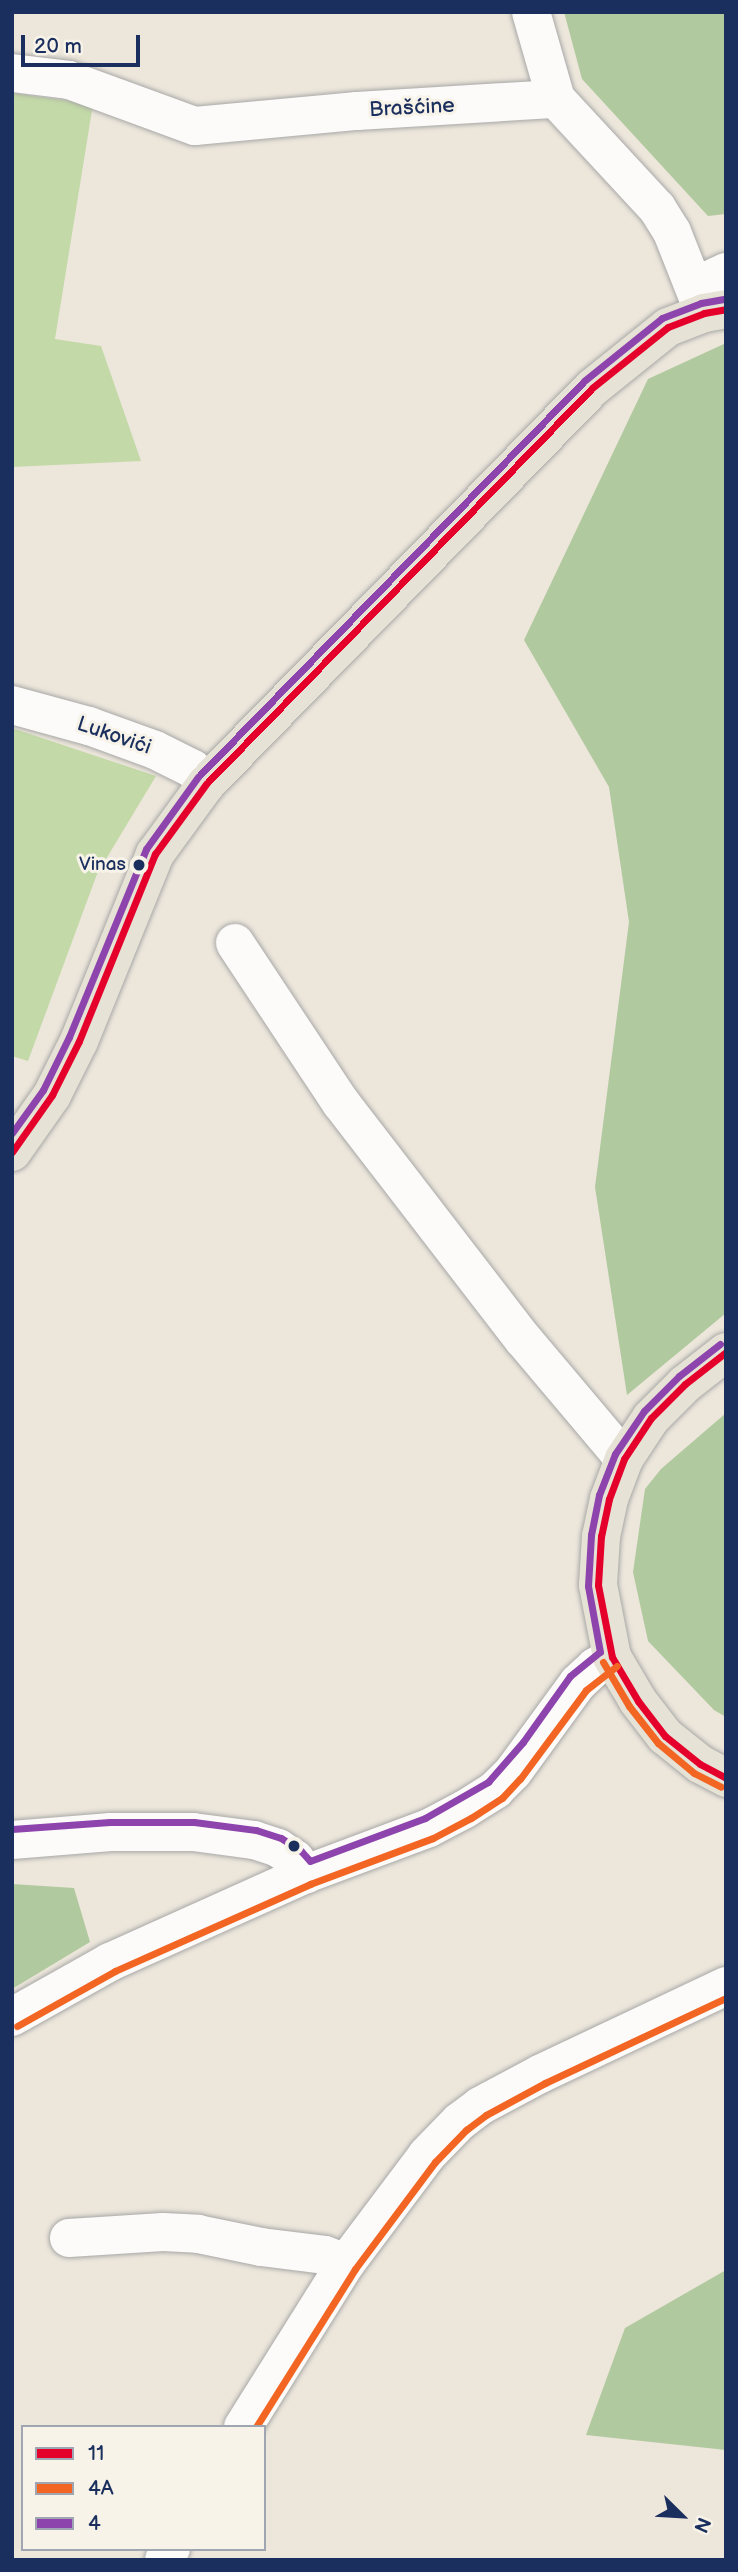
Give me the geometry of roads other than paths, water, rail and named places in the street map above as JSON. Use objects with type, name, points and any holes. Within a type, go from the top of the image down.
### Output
[{"type":"main road","points":[[12,1152],[52,1095],[79,1041],[155,854],[206,784],[592,388],[713,295]]},
{"type":"main road","points":[[726,1352],[685,1384],[651,1418],[624,1459],[609,1499],[601,1536],[598,1585],[612,1657],[638,1701],[665,1736],[700,1764],[726,1778]]},
{"type":"street","points":[[531,12],[556,99],[657,208],[713,295]]},
{"type":"street","name":"Brašćine","points":[[12,73],[69,80],[195,126],[556,99]]},
{"type":"street","name":"Lukovići","points":[[12,705],[89,726],[155,750],[193,769],[206,784]]},
{"type":"street","points":[[235,943],[341,1103],[523,1339],[624,1459]]},
{"type":"street","points":[[12,2017],[110,1962],[306,1874],[429,1828],[495,1790],[525,1756],[578,1683],[595,1667],[612,1657]]},
{"type":"street","points":[[12,1840],[111,1832],[194,1832],[254,1840],[278,1848],[295,1859],[306,1874]]},
{"type":"street","points":[[244,2425],[346,2263],[445,2135],[480,2106],[726,1986]]},
{"type":"street","points":[[69,2238],[163,2232],[198,2234],[261,2248],[325,2255],[346,2263]]},
{"type":"place","name":"Vinas","points":[[139,865]]}]
